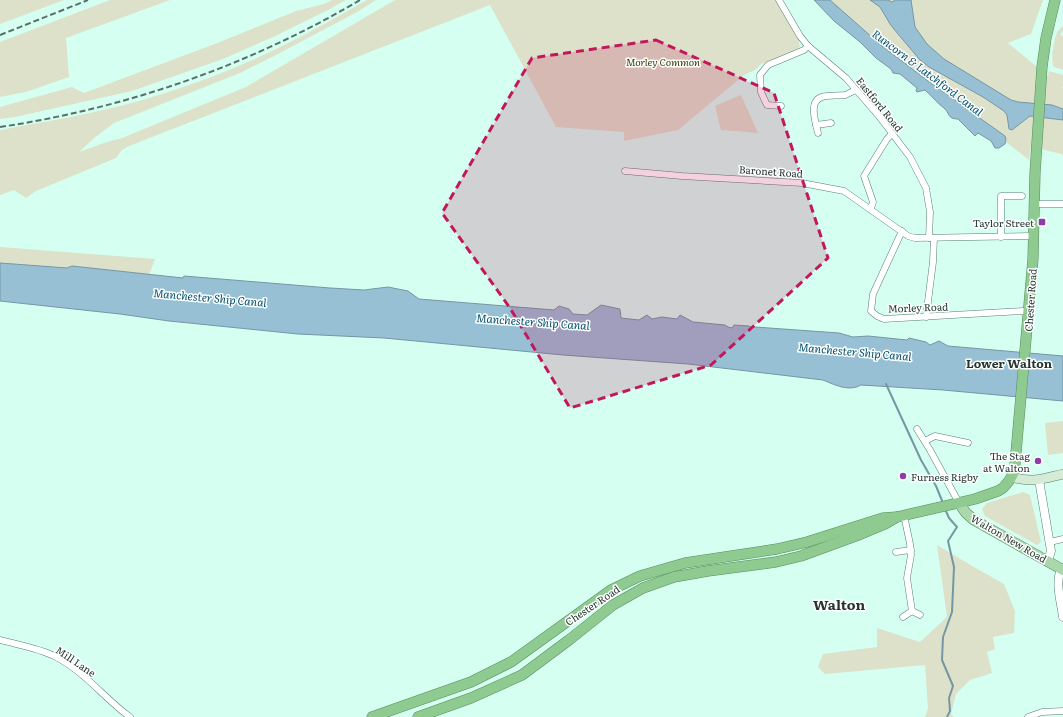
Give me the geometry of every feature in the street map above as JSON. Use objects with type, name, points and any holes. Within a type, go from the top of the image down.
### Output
[{"type":"highway","name":"Chester Road","points":[[372,717],[471,682],[511,662],[611,590],[640,576],[685,564],[777,549],[807,542],[883,518],[900,516],[982,497],[998,491],[1007,484],[1015,464],[1021,402],[1028,317],[1042,70],[1046,38],[1055,0]]},
{"type":"highway","name":"Chester Road","points":[[418,717],[471,698],[522,675],[569,640],[613,604],[643,588],[674,577],[776,562],[801,556],[873,529],[900,516]]},
{"type":"main road","points":[[1011,477],[1029,481],[1063,474]]},
{"type":"main road","name":"Walton New Road","points":[[956,503],[974,520],[1062,569]]},
{"type":"street","name":"Eastford Road","points":[[779,0],[800,36],[808,46],[846,78],[910,157],[926,188],[930,212],[933,262],[926,317]]},
{"type":"street","points":[[781,106],[767,105],[761,92],[760,75],[768,65],[804,50],[808,46]]},
{"type":"street","points":[[818,133],[814,104],[817,99],[822,96],[846,95],[856,90]]},
{"type":"street","points":[[816,125],[831,123]]},
{"type":"street","points":[[870,208],[873,202],[864,176],[887,139],[892,134]]},
{"type":"street","name":"Baronet Road","points":[[626,170],[682,176],[802,183],[844,191],[902,231]]},
{"type":"street","points":[[1001,237],[1001,196],[1022,196]]},
{"type":"street","points":[[1035,204],[1063,204]]},
{"type":"street","points":[[902,231],[908,236],[915,238],[1033,236]]},
{"type":"street","name":"Morley Road","points":[[902,231],[873,294],[872,311],[877,316],[884,319],[1023,311],[1028,317]]},
{"type":"street","points":[[917,430],[925,441],[956,503]]},
{"type":"street","points":[[925,441],[935,436],[968,443]]},
{"type":"street","points":[[1039,480],[1050,542],[1051,551],[1048,561]]},
{"type":"street","points":[[900,516],[911,550],[907,578],[912,611]]},
{"type":"street","points":[[1050,542],[1063,539]]},
{"type":"street","points":[[896,552],[911,550]]},
{"type":"street","points":[[1062,569],[1058,578],[1058,584],[1063,617]]},
{"type":"street","points":[[912,611],[920,615]]},
{"type":"street","points":[[903,617],[912,611]]},
{"type":"street","name":"Mill Lane","points":[[0,640],[29,647],[56,657],[84,677],[130,717]]},
{"type":"street","points":[[1028,717],[1042,712],[1063,711]]},
{"type":"highlighted area","points":[[656,40],[774,93],[828,258],[711,365],[570,408],[510,308],[442,213],[532,58]]},
{"type":"green space","points":[[0,0],[64,0],[0,24]]},
{"type":"green space","points":[[110,0],[170,0],[66,38],[69,77],[26,92],[0,97],[0,42]]},
{"type":"green space","points":[[332,0],[346,0],[273,37],[223,59],[132,91],[0,119],[0,107],[72,87],[84,93],[220,42],[296,11],[324,4]]},
{"type":"green space","name":"Morley Common","points":[[367,0],[376,0],[357,12],[240,73],[114,123],[94,138],[79,152],[122,138],[246,87],[395,0],[779,0],[798,37],[800,49],[761,64],[755,70],[744,75],[678,130],[624,141],[624,132],[556,127],[490,5],[129,146],[122,150],[116,158],[36,191],[26,198],[14,190],[0,195],[0,130],[112,108],[184,87],[222,73],[276,49]]},
{"type":"green space","points":[[830,0],[1043,0],[1031,34],[1008,43],[1048,76],[1049,71],[1063,75],[1063,156],[1062,154],[1031,147],[1029,160],[1006,142],[1004,136],[893,54]]},
{"type":"green space","points":[[1063,26],[1063,31],[1060,35],[1063,36],[1063,70],[1054,67],[1052,60],[1055,38],[1058,30]]},
{"type":"green space","points":[[741,95],[758,133],[721,130],[715,106]]},
{"type":"green space","points":[[0,247],[155,259],[149,275],[72,266],[67,268],[0,263]]},
{"type":"green space","points":[[1063,421],[1063,453],[1048,455],[1045,423]]},
{"type":"green space","points":[[1023,492],[1030,495],[1041,542],[1037,545],[985,516],[982,509],[987,503]]},
{"type":"green space","points":[[937,545],[1004,584],[1015,611],[1014,633],[993,637],[995,649],[987,652],[992,673],[970,680],[956,694],[951,714],[954,717],[925,717],[928,708],[925,665],[825,674],[818,667],[823,654],[877,647],[877,628],[920,642],[947,617]]},
{"type":"water","points":[[814,0],[830,0],[882,46],[1005,136],[1005,144],[999,148],[995,148],[991,141],[978,133],[975,136],[958,119],[950,117],[946,110],[925,90],[917,92],[917,88],[900,74],[893,73],[891,69],[876,58],[860,42],[834,21]]},
{"type":"water","points":[[870,0],[888,0],[892,2],[895,0],[911,0],[915,27],[927,44],[944,59],[1011,100],[1052,105],[1063,109],[1063,120],[1030,116],[1012,130],[1009,129],[1007,115],[1004,111],[983,97],[929,67],[920,60],[890,24],[880,7]]},
{"type":"water","name":"Manchester Ship Canal","points":[[0,263],[67,268],[72,266],[183,278],[184,276],[330,288],[364,290],[388,287],[408,291],[419,299],[554,310],[559,306],[569,309],[573,314],[587,315],[601,305],[620,309],[621,318],[639,320],[647,315],[652,319],[662,317],[677,319],[680,315],[693,322],[725,325],[732,328],[734,325],[749,326],[752,328],[839,333],[853,337],[868,336],[907,340],[909,338],[926,342],[930,345],[939,341],[948,346],[1063,356],[1063,401],[943,390],[861,385],[847,388],[837,386],[823,380],[688,364],[563,355],[384,338],[298,334],[169,321],[0,301]]},
{"type":"waterway","points":[[886,384],[921,460],[936,486],[943,503]]},
{"type":"waterway","points":[[945,509],[949,518],[957,527],[948,541],[954,567],[952,612],[943,637],[942,660],[953,686],[949,698],[950,711],[947,717]]},
{"type":"railway","points":[[0,35],[88,0]]},
{"type":"railway","points":[[0,127],[47,119],[94,108],[141,96],[186,81],[275,45],[360,0]]},
{"type":"place","name":"Taylor Street","points":[[1042,222]]},
{"type":"place","name":"The Stag at Walton","points":[[1038,461]]},
{"type":"place","name":"Furness Rigby","points":[[903,476]]},
{"type":"district","name":"Lower Walton","points":[[1009,363]]},
{"type":"district","name":"Walton","points":[[839,604]]},
{"type":"water label","name":"Runcorn & Latchford Canal","points":[[928,72]]}]
